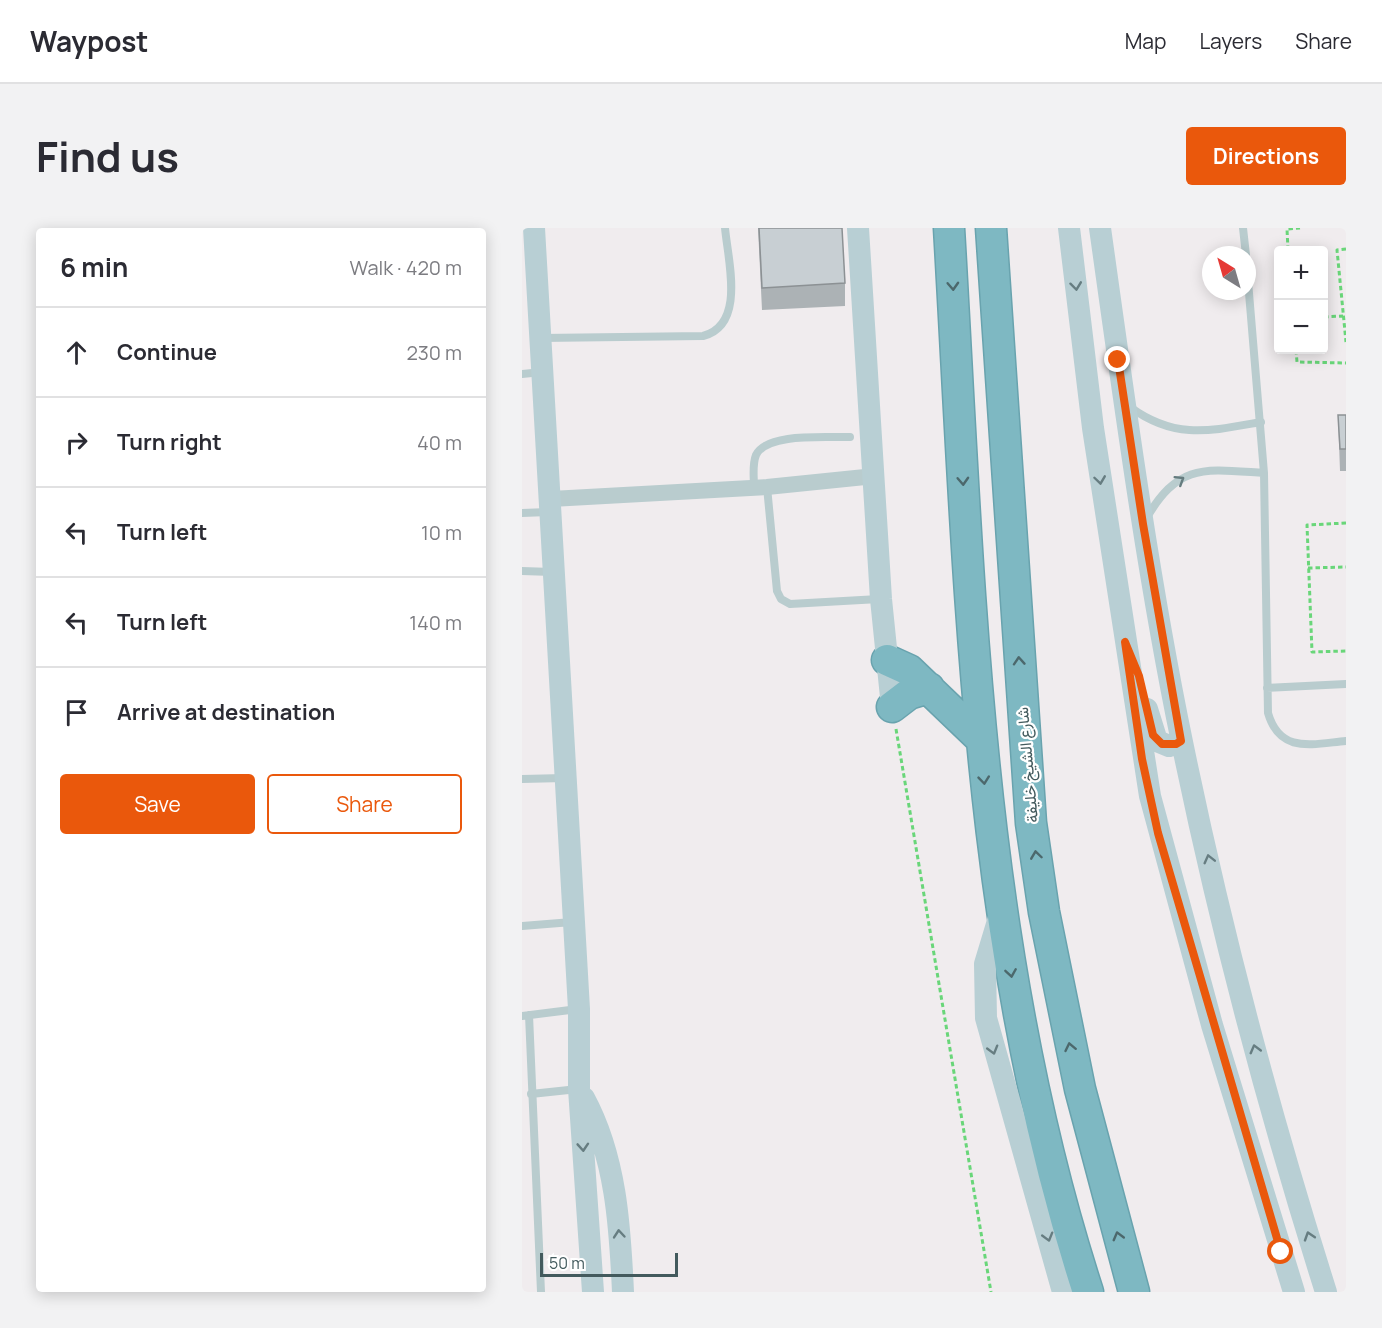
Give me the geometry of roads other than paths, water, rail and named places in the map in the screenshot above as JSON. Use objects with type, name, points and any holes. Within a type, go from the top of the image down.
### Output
[{"type":"highway","points":[[949,228],[980,738],[1001,911],[1031,1075],[1067,1223],[1088,1292]]},
{"type":"highway","name":"شارع الشيخ خليفة","points":[[991,228],[1031,823],[1044,912],[1077,1078],[1134,1292]]},
{"type":"highway","points":[[887,660],[904,666],[980,738]]},
{"type":"highway","points":[[892,706],[909,694],[929,688]]},
{"type":"street","points":[[534,228],[533,275],[541,338],[532,373],[551,506],[579,1009],[579,1089],[593,1292]]},
{"type":"street","points":[[858,228],[881,599],[892,706]]},
{"type":"street","points":[[1069,228],[1093,428],[1142,759],[1158,833],[1262,1193],[1294,1292]]},
{"type":"street","points":[[1100,228],[1143,524],[1181,741],[1246,1015],[1291,1181],[1326,1292]]},
{"type":"street","points":[[551,506],[875,476]]},
{"type":"street","points":[[1125,642],[1139,676],[1153,735],[1162,744],[1176,744],[1181,741]]},
{"type":"street","points":[[1001,911],[985,964],[986,1018],[1064,1292]]},
{"type":"street","points":[[579,1089],[598,1129],[611,1171],[619,1233],[623,1292]]},
{"type":"lane","points":[[541,338],[711,334],[724,324],[731,309],[725,228]]},
{"type":"lane","points":[[1243,228],[1245,246]]},
{"type":"lane","points":[[1250,300],[1264,474],[1267,688],[1271,722],[1283,738],[1301,745],[1346,741]]},
{"type":"lane","points":[[1125,404],[1159,425],[1173,429],[1206,432],[1261,422]]},
{"type":"lane","points":[[850,437],[780,440],[765,444],[759,449],[754,463],[777,591],[781,599],[795,604],[881,599]]},
{"type":"lane","points":[[1143,524],[1163,492],[1193,473],[1210,469],[1264,474]]},
{"type":"lane","points":[[522,513],[551,506]]},
{"type":"lane","points":[[522,571],[555,572]]},
{"type":"lane","points":[[1267,688],[1346,684]]},
{"type":"lane","points":[[522,779],[566,777]]},
{"type":"lane","points":[[522,926],[574,922]]},
{"type":"lane","points":[[541,1292],[525,1016],[579,1009]]},
{"type":"lane","points":[[531,1094],[579,1089]]}]
